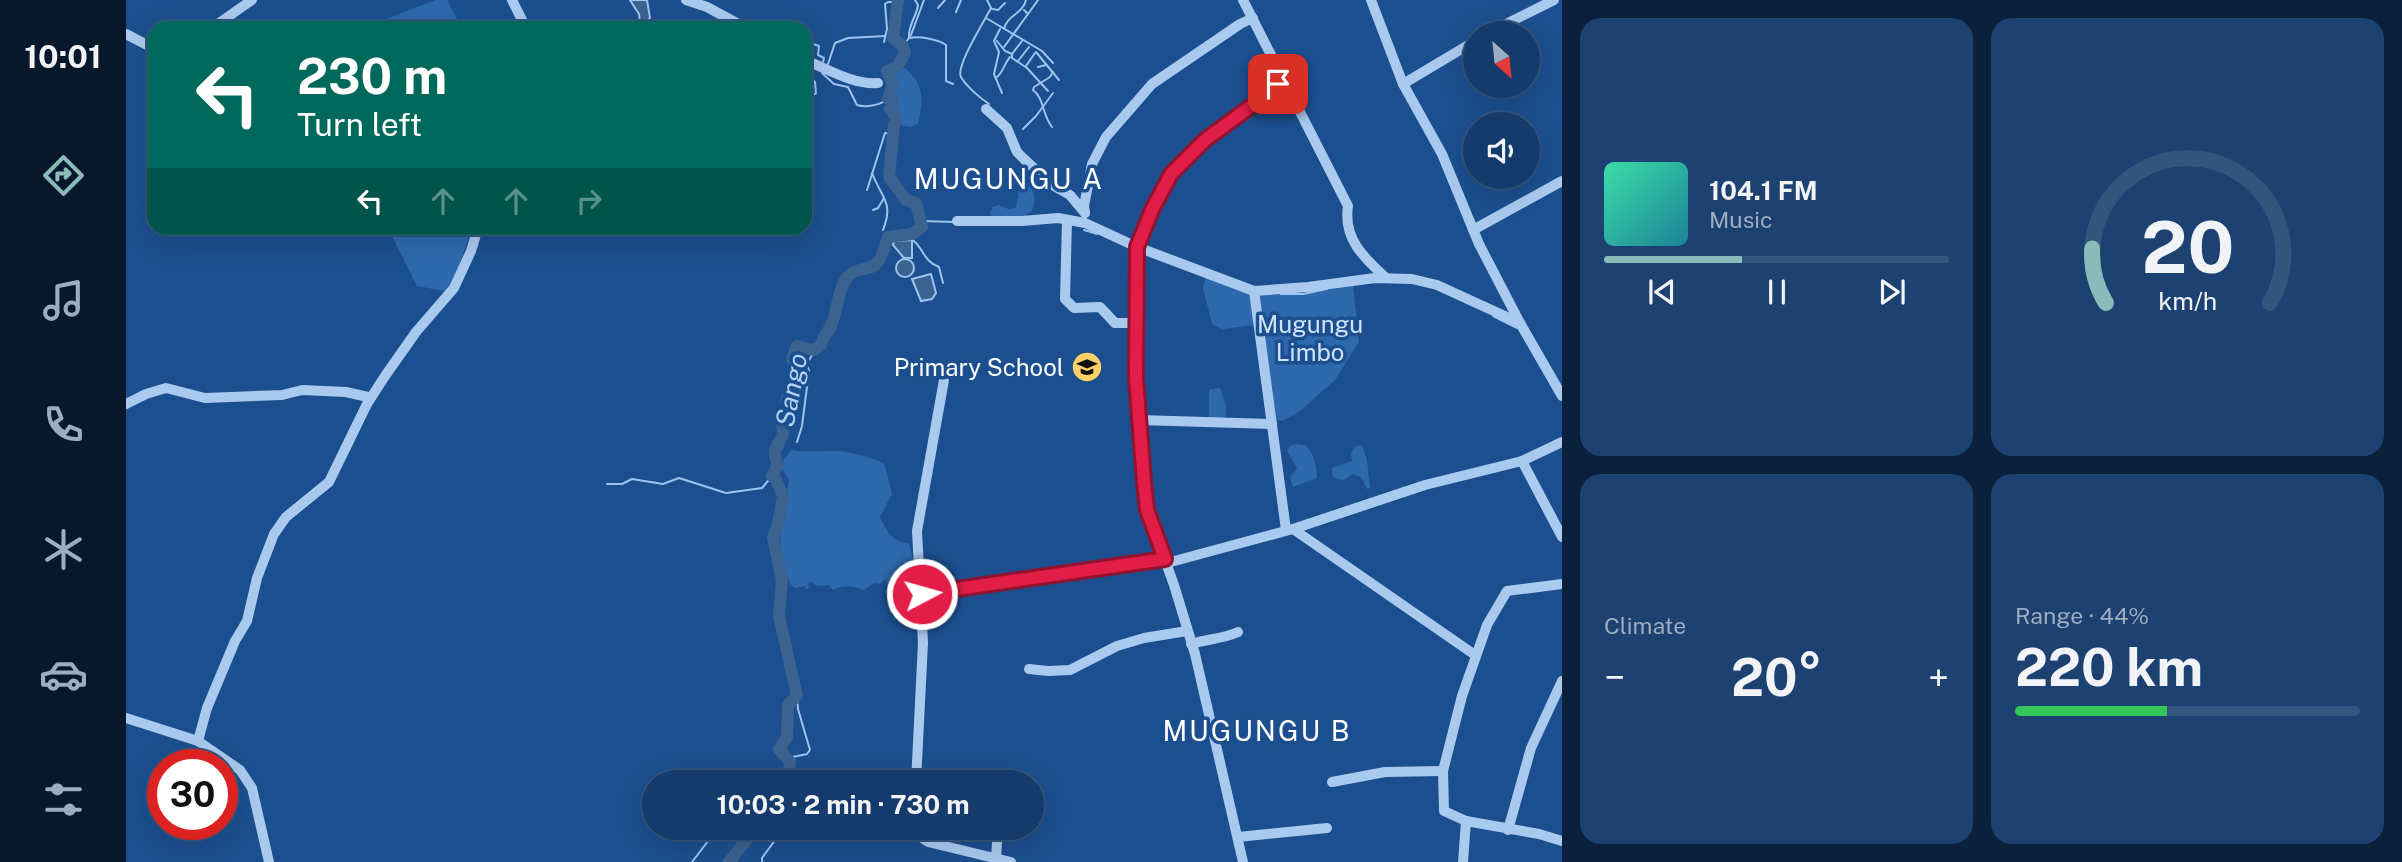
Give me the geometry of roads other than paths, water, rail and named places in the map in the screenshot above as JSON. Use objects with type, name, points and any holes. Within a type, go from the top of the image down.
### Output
[{"type":"street","points":[[222,21],[252,0]]},
{"type":"street","points":[[512,0],[522,21]]},
{"type":"street","points":[[686,0],[707,6],[734,21]]},
{"type":"street","points":[[1244,0],[1348,206],[1346,226],[1353,240],[1369,262],[1385,277]]},
{"type":"street","points":[[1371,0],[1403,84],[1442,155],[1473,230],[1520,323],[1562,396]]},
{"type":"street","points":[[1512,21],[1554,0]]},
{"type":"street","points":[[1085,218],[1084,206],[1092,164],[1100,146],[1135,102],[1152,84],[1253,18]]},
{"type":"street","points":[[126,34],[147,45]]},
{"type":"street","points":[[1403,84],[1463,48]]},
{"type":"street","points":[[812,63],[854,80],[878,83]]},
{"type":"street","points":[[1276,88],[1280,73]]},
{"type":"street","points":[[1243,862],[1192,644],[1147,510],[1136,378],[1137,247],[1171,174],[1205,140],[1276,88],[1285,88],[1290,93]]},
{"type":"street","points":[[986,108],[1007,128],[1017,152],[1052,185],[1070,195],[1085,218],[1137,247],[1254,291],[1385,277],[1412,279],[1437,285],[1520,323]]},
{"type":"street","points":[[1473,230],[1562,181]]},
{"type":"street","points":[[957,220],[1085,218]]},
{"type":"street","points":[[1066,220],[1065,299],[1074,308],[1100,307],[1115,323],[1137,323]]},
{"type":"street","points":[[198,741],[207,708],[235,641],[247,621],[257,578],[274,534],[286,517],[329,482],[379,385],[416,332],[454,288],[476,235]]},
{"type":"street","points":[[1254,291],[1289,530],[1475,655]]},
{"type":"street","points":[[917,770],[923,643],[917,531],[944,380]]},
{"type":"street","points":[[126,404],[166,388],[205,398],[282,395],[302,390],[346,392],[368,397]]},
{"type":"street","points":[[1139,420],[1272,424]]},
{"type":"street","points":[[922,594],[1166,561],[1289,530],[1425,485],[1521,461],[1562,442]]},
{"type":"street","points":[[1521,461],[1562,537]]},
{"type":"street","points":[[1562,584],[1507,592],[1487,625],[1475,655],[1443,771],[1444,811],[1466,821],[1539,834],[1562,841]]},
{"type":"street","points":[[1029,669],[1070,670],[1117,646],[1144,638],[1187,631]]},
{"type":"street","points":[[1192,644],[1209,638],[1224,638],[1238,632]]},
{"type":"street","points":[[1508,830],[1531,748],[1562,681]]},
{"type":"street","points":[[126,718],[198,741],[240,770],[255,798],[269,862]]},
{"type":"street","points":[[1332,782],[1385,772],[1443,771]]},
{"type":"street","points":[[1463,862],[1466,821]]},
{"type":"street","points":[[1238,837],[1327,828]]},
{"type":"street","points":[[922,840],[976,858],[1012,862]]},
{"type":"street","points":[[996,859],[998,840]]},
{"type":"waterway","name":"Sango","points":[[789,770],[790,762],[779,749],[787,737],[788,705],[797,696],[779,616],[782,580],[773,538],[783,496],[772,476],[778,465],[775,450],[783,433],[780,416],[791,407],[786,401],[797,370],[792,359],[797,346],[814,350],[821,345],[834,320],[845,281],[852,273],[875,265],[888,237],[912,234],[922,227],[916,203],[906,200],[889,177],[894,124],[897,119],[890,109],[893,106],[892,100],[888,99],[893,85],[887,71],[897,67],[905,53],[903,46],[893,38],[898,0]]},
{"type":"waterway","points":[[903,46],[909,38],[917,10],[915,0]]},
{"type":"waterway","points":[[909,36],[924,0]]},
{"type":"waterway","points":[[938,8],[945,0]]},
{"type":"waterway","points":[[956,12],[961,0]]},
{"type":"waterway","points":[[987,0],[991,8],[966,54],[960,72],[966,84],[989,104]]},
{"type":"waterway","points":[[1004,29],[1026,0]]},
{"type":"waterway","points":[[1024,10],[1028,14],[1038,0]]},
{"type":"waterway","points":[[884,42],[887,29],[885,4],[898,2]]},
{"type":"waterway","points":[[992,9],[998,10],[1005,3]]},
{"type":"waterway","points":[[1004,47],[1028,14]]},
{"type":"waterway","points":[[986,18],[1042,51],[1053,63]]},
{"type":"waterway","points":[[1000,29],[994,41],[999,52],[994,74],[1002,93]]},
{"type":"waterway","points":[[828,64],[835,43],[848,38],[885,36]]},
{"type":"waterway","points":[[909,38],[918,37],[946,45],[946,81],[953,84]]},
{"type":"waterway","points":[[997,41],[1005,51],[1012,54],[1022,41]]},
{"type":"waterway","points":[[812,47],[813,44],[819,46],[818,55],[824,58],[823,62]]},
{"type":"waterway","points":[[1018,61],[1029,47]]},
{"type":"waterway","points":[[1036,52],[1059,80]]},
{"type":"waterway","points":[[1026,66],[1035,53]]},
{"type":"waterway","points":[[1012,54],[1012,58],[1027,68],[1048,91]]},
{"type":"waterway","points":[[996,78],[1010,57]]},
{"type":"waterway","points":[[1038,67],[1046,65]]},
{"type":"waterway","points":[[1052,127],[1037,93],[1033,90],[1053,72]]},
{"type":"waterway","points":[[822,73],[834,84],[848,87],[857,105],[873,105],[888,99]]},
{"type":"waterway","points":[[812,79],[815,82],[816,93],[812,96]]},
{"type":"waterway","points":[[1023,129],[1053,93]]},
{"type":"waterway","points":[[867,190],[885,133],[895,134]]},
{"type":"waterway","points":[[872,173],[887,207],[883,230]]},
{"type":"waterway","points":[[873,210],[878,208],[884,198]]},
{"type":"waterway","points":[[921,221],[955,222]]},
{"type":"waterway","points":[[1084,230],[1097,234]]},
{"type":"waterway","points":[[899,235],[914,241],[932,264],[939,267],[943,283]]},
{"type":"waterway","points":[[1281,294],[1303,294],[1327,289]]},
{"type":"waterway","points":[[1493,316],[1517,328]]},
{"type":"waterway","points":[[797,442],[802,426],[809,371],[807,364],[816,348]]},
{"type":"waterway","points":[[607,484],[622,484],[632,479],[663,484],[679,478],[726,493],[762,488],[772,476]]},
{"type":"waterway","points":[[788,758],[807,754],[810,750],[797,696]]},
{"type":"waterway","points":[[692,862],[709,840]]},
{"type":"waterway","name":"Sango","points":[[729,862],[746,840]]},
{"type":"waterway","points":[[762,862],[775,840]]},
{"type":"place","name":"Primary School","points":[[1087,367]]},
{"type":"district","name":"MUGUNGU A","points":[[1009,178]]},
{"type":"district","name":"MUGUNGU B","points":[[1257,730]]},
{"type":"park label","name":"Mugungu Limbo","points":[[1310,338]]}]
